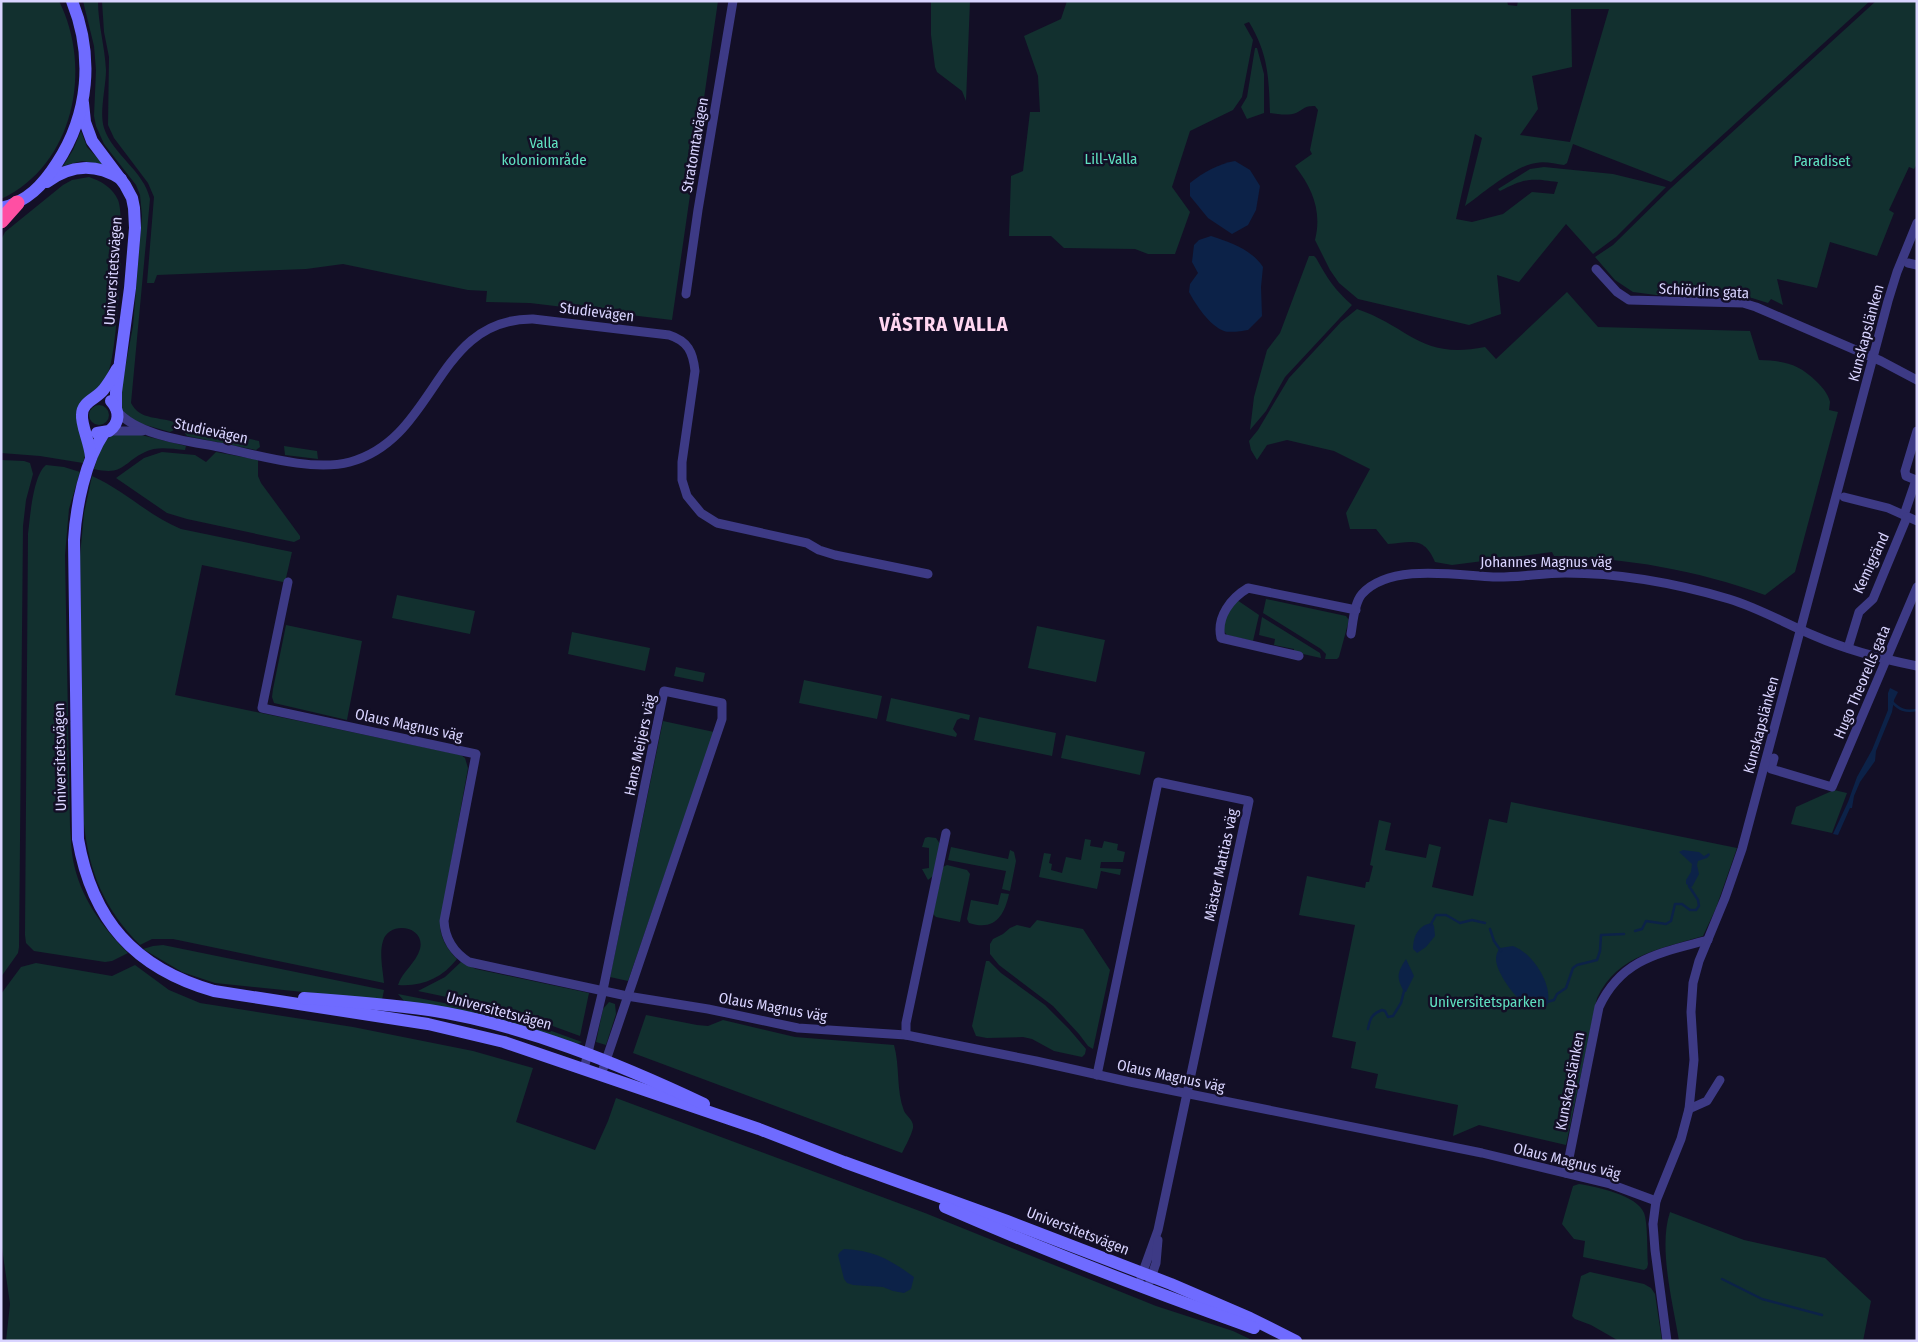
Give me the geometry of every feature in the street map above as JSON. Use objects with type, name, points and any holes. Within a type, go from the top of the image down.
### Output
[{"type":"highway","points":[[1,221],[17,203]]},
{"type":"main road","points":[[35,190],[62,155],[76,127],[83,103],[86,79],[83,35],[72,1]]},
{"type":"main road","name":"Universitetsvägen","points":[[83,103],[85,122],[92,141],[123,181],[132,198],[135,223],[130,288],[116,409]]},
{"type":"main road","points":[[1,208],[17,203],[57,176],[70,170],[81,168],[104,171],[123,181]]},
{"type":"main road","name":"Universitetsvägen","points":[[94,398],[104,390],[120,365]]},
{"type":"main road","points":[[94,398],[107,399],[116,409],[117,421],[106,432],[93,432],[85,426],[82,417],[83,408],[94,398]]},
{"type":"main road","name":"Universitetsvägen","points":[[85,426],[91,459]]},
{"type":"main road","name":"Universitetsvägen","points":[[106,432],[91,459],[77,511],[74,540],[78,839],[82,862],[94,896],[111,925],[124,940],[149,961],[183,981],[214,991],[412,1022],[467,1032],[504,1042],[759,1129],[1007,1221],[1288,1341]]},
{"type":"main road","name":"Universitetsvägen","points":[[214,991],[430,1010],[507,1028],[588,1055],[648,1079],[759,1129]]},
{"type":"main road","name":"Universitetsvägen","points":[[1145,1281],[1250,1318],[1296,1341]]},
{"type":"street","points":[[77,1],[78,17]]},
{"type":"street","name":"Stratomtavägen","points":[[686,294],[733,1]]},
{"type":"street","name":"Kunskapslänken","points":[[1566,1173],[1599,1008],[1607,992],[1619,977],[1633,965],[1652,956],[1708,940],[1742,849],[1897,272],[1917,223]]},
{"type":"street","name":"Schiörlins gata","points":[[1596,269],[1617,292],[1629,300],[1743,303],[1873,358],[1917,380]]},
{"type":"street","name":"Studievägen","points":[[116,409],[128,422],[150,432],[193,442],[308,464],[323,465],[349,462],[379,449],[395,437],[414,415],[461,349],[479,334],[499,323],[533,319],[669,335],[685,342],[690,348],[694,361],[695,371],[682,462],[682,480],[687,496],[701,513],[717,523],[807,543],[819,550],[835,555],[928,574]]},
{"type":"street","name":"Kemigränd","points":[[1848,648],[1859,612],[1873,599],[1906,516],[1916,480],[1906,476],[1905,471],[1917,431]]},
{"type":"street","name":"Studievägen","points":[[106,432],[150,432]]},
{"type":"street","points":[[1844,497],[1888,508],[1917,520]]},
{"type":"street","name":"Johannes Magnus väg","points":[[1351,634],[1360,598],[1369,589],[1383,581],[1408,573],[1500,577],[1538,574],[1589,574],[1647,579],[1730,599],[1848,648],[1917,666]]},
{"type":"street","name":"Olaus Magnus väg","points":[[288,582],[262,708],[476,754],[444,921],[445,935],[449,943],[461,957],[469,962],[627,996],[708,1009],[798,1028],[906,1035],[1482,1153],[1610,1184],[1656,1201]]},
{"type":"street","name":"Hugo Theorells gata","points":[[1774,758],[1771,769],[1832,787],[1917,587]]},
{"type":"street","points":[[1299,656],[1221,638],[1220,626],[1230,602],[1248,588],[1356,610]]},
{"type":"street","name":"Hans Meijers väg","points":[[584,1069],[603,990],[664,691],[722,703],[722,719],[601,1075]]},
{"type":"street","name":"Mäster Mattias väg","points":[[1097,1075],[1158,782],[1249,801],[1158,1230],[1156,1263],[1145,1281]]},
{"type":"street","points":[[906,1035],[906,1023],[946,833]]},
{"type":"street","points":[[1667,1341],[1655,1250],[1654,1224],[1656,1201],[1683,1132],[1689,1109],[1694,1060],[1691,1012],[1692,990],[1699,961],[1708,940]]},
{"type":"street","points":[[1689,1109],[1707,1101],[1720,1080]]},
{"type":"green space","points":[[1,1],[59,1],[69,28],[75,56],[75,85],[70,113],[60,139],[46,163],[26,184],[1,199]]},
{"type":"green space","points":[[83,1],[98,1],[106,70],[102,107],[104,128],[114,147],[142,180],[150,199],[131,403],[140,413],[176,423],[176,429],[170,432],[135,422],[121,410],[122,385],[133,326],[142,216],[140,195],[136,185],[104,144],[96,126],[94,116],[96,70],[94,46]]},
{"type":"green space","name":"Valla koloniområde","points":[[102,1],[718,1],[672,320],[530,303],[486,302],[487,291],[468,290],[343,264],[306,269],[157,275],[154,283],[147,283],[154,197],[148,183],[114,138],[108,125],[109,57],[104,32]]},
{"type":"green space","points":[[931,1],[970,1],[966,101],[962,91],[937,72],[935,67],[931,35]]},
{"type":"green space","name":"Lill-Valla","points":[[1067,1],[1507,1],[1508,5],[1517,6],[1518,1],[1870,1],[1671,182],[1573,144],[1567,163],[1564,165],[1543,162],[1527,165],[1499,181],[1465,206],[1482,138],[1475,134],[1456,219],[1472,222],[1503,214],[1532,192],[1554,194],[1558,182],[1541,180],[1522,181],[1500,191],[1498,189],[1530,169],[1544,167],[1613,174],[1666,187],[1616,237],[1593,254],[1566,224],[1519,282],[1497,275],[1501,314],[1469,325],[1358,299],[1339,283],[1330,270],[1315,240],[1317,220],[1314,201],[1307,183],[1295,166],[1312,154],[1310,150],[1318,110],[1315,106],[1311,106],[1293,114],[1270,113],[1269,88],[1264,55],[1249,22],[1244,24],[1253,40],[1242,97],[1233,110],[1190,131],[1172,187],[1190,212],[1175,254],[1148,254],[1135,249],[1064,248],[1051,236],[1009,236],[1011,176],[1023,171],[1030,112],[1040,112],[1038,76],[1024,36],[1061,19]],"holes":[[[1571,9],[1609,9],[1570,142],[1520,135],[1538,109],[1532,76],[1572,67]]]},
{"type":"green space","name":"Paradiset","points":[[1876,1],[1917,1],[1917,164],[1914,169],[1909,167],[1889,210],[1894,213],[1877,256],[1830,242],[1817,288],[1777,279],[1783,305],[1771,299],[1768,303],[1752,298],[1656,295],[1633,292],[1615,280],[1595,257],[1613,245],[1671,188]]},
{"type":"green space","points":[[1255,48],[1257,48],[1264,74],[1264,113],[1247,119],[1241,107],[1247,97]]},
{"type":"green space","points":[[81,131],[87,147],[104,165],[82,161],[63,166],[73,150]]},
{"type":"green space","points":[[89,177],[106,186],[118,200],[121,256],[115,338],[109,370],[99,386],[85,398],[85,456],[83,463],[40,456],[1,453],[1,240],[5,232],[63,185],[72,180]]},
{"type":"green space","points":[[1309,256],[1316,258],[1340,294],[1352,305],[1285,377],[1266,411],[1250,430],[1254,397],[1267,350],[1280,333]]},
{"type":"green space","points":[[1567,292],[1598,327],[1750,331],[1759,360],[1783,362],[1797,367],[1810,376],[1825,391],[1830,402],[1829,410],[1838,412],[1795,572],[1765,595],[1687,572],[1608,559],[1554,556],[1552,552],[1452,565],[1435,562],[1422,544],[1411,542],[1388,544],[1376,529],[1350,529],[1346,513],[1370,469],[1334,451],[1287,440],[1267,445],[1257,460],[1251,450],[1249,441],[1258,430],[1289,378],[1341,322],[1357,309],[1375,316],[1416,340],[1445,349],[1463,350],[1485,347],[1496,359]]},
{"type":"green space","points":[[99,405],[106,408],[109,415],[106,422],[99,425],[92,422],[89,415],[92,408]]},
{"type":"green space","points":[[184,425],[259,441],[260,447],[256,450],[187,436],[184,432]]},
{"type":"green space","points":[[115,434],[137,434],[186,446],[185,450],[164,448],[150,450],[137,456],[117,470],[104,471],[94,469],[104,444]]},
{"type":"green space","points":[[284,446],[317,451],[318,459],[285,455]]},
{"type":"green space","points":[[162,452],[195,455],[206,462],[216,452],[258,460],[258,476],[261,483],[300,536],[300,539],[294,542],[167,513],[116,478],[144,458]]},
{"type":"green space","points":[[1,460],[30,463],[33,474],[26,500],[23,526],[19,947],[18,953],[1,977]]},
{"type":"green space","points":[[46,465],[64,467],[80,472],[69,509],[65,555],[71,847],[76,874],[93,911],[109,933],[128,953],[112,961],[105,962],[34,951],[26,943],[25,935],[28,534],[35,487]]},
{"type":"green space","points":[[92,476],[115,488],[169,524],[181,529],[292,552],[286,578],[283,582],[202,565],[175,695],[461,755],[465,758],[468,768],[440,924],[441,934],[445,943],[457,959],[438,976],[423,983],[398,985],[420,949],[418,935],[406,928],[392,930],[383,941],[381,956],[384,983],[173,939],[152,939],[140,945],[117,918],[108,904],[95,875],[86,842],[84,824],[80,556],[84,513]]},
{"type":"green space","points":[[397,595],[475,611],[470,634],[392,618]]},
{"type":"green space","points":[[1266,599],[1346,616],[1349,620],[1339,657],[1337,659],[1325,659],[1326,654],[1321,649],[1263,613]]},
{"type":"green space","points":[[1237,600],[1259,615],[1253,641],[1227,635],[1224,631],[1225,617]]},
{"type":"green space","points":[[1262,617],[1320,653],[1321,658],[1274,645],[1275,639],[1259,635]]},
{"type":"green space","points":[[286,625],[362,641],[347,720],[274,703],[272,697],[273,689]]},
{"type":"green space","points":[[1037,626],[1105,640],[1096,682],[1028,668]]},
{"type":"green space","points":[[572,632],[650,648],[645,671],[568,654]]},
{"type":"green space","points":[[676,667],[705,673],[703,682],[674,676]]},
{"type":"green space","points":[[804,680],[882,696],[877,719],[799,703]]},
{"type":"green space","points":[[891,698],[970,715],[969,720],[961,718],[957,720],[953,729],[957,734],[956,737],[886,721]]},
{"type":"green space","points":[[979,717],[1056,733],[1052,756],[974,740]]},
{"type":"green space","points":[[663,721],[714,732],[628,981],[610,977]]},
{"type":"green space","points":[[1066,735],[1145,752],[1140,775],[1061,758]]},
{"type":"green space","points":[[1834,790],[1847,793],[1832,833],[1791,824],[1796,807]]},
{"type":"green space","name":"Universitetsparken","points":[[1511,802],[1737,848],[1716,908],[1703,936],[1642,955],[1629,962],[1606,983],[1597,998],[1566,1145],[1479,1125],[1453,1136],[1458,1105],[1375,1088],[1378,1074],[1351,1068],[1356,1042],[1332,1037],[1355,925],[1299,915],[1307,876],[1365,888],[1366,882],[1369,882],[1373,866],[1370,865],[1379,820],[1391,823],[1385,850],[1426,858],[1429,844],[1441,847],[1432,887],[1473,896],[1489,819],[1507,823]]},
{"type":"green space","points":[[925,838],[936,838],[940,844],[933,876],[928,880],[922,869],[929,868],[929,848],[922,847]]},
{"type":"green space","points":[[1085,839],[1091,840],[1090,846],[1102,848],[1104,841],[1118,844],[1117,850],[1125,852],[1123,862],[1101,862],[1100,868],[1121,869],[1120,875],[1101,871],[1097,889],[1039,877],[1044,853],[1051,854],[1049,863],[1052,864],[1051,870],[1062,873],[1066,857],[1081,860]]},
{"type":"green space","points":[[951,847],[1008,859],[1010,850],[1014,852],[1016,861],[1010,891],[1002,889],[1006,871],[948,860]]},
{"type":"green space","points":[[947,865],[967,870],[970,874],[960,922],[936,917],[933,914],[943,867]]},
{"type":"green space","points":[[1001,893],[1009,894],[1001,915],[996,920],[985,925],[969,923],[967,919],[971,900],[998,905]]},
{"type":"green space","points":[[1037,920],[1083,929],[1110,970],[1093,1049],[1088,1046],[1053,1006],[999,965],[990,954],[990,944],[993,939],[1017,925],[1030,928]]},
{"type":"green space","points":[[163,945],[384,990],[382,1000],[215,983],[182,972],[143,949]]},
{"type":"green space","points":[[986,961],[989,961],[1001,973],[1045,1005],[1086,1049],[1085,1054],[1082,1057],[1054,1051],[1032,1039],[1023,1037],[987,1038],[976,1036],[972,1026]]},
{"type":"green space","points":[[461,962],[476,969],[589,993],[580,1036],[509,1010],[418,991],[445,977]]},
{"type":"green space","points":[[36,963],[112,976],[135,965],[169,990],[200,1003],[353,1027],[473,1051],[533,1068],[516,1122],[595,1150],[616,1098],[925,1213],[1156,1306],[1233,1331],[1254,1341],[6,1341],[10,1304],[1,1241],[1,994],[21,967]]},
{"type":"green space","points":[[398,994],[510,1016],[582,1042],[578,1044],[405,1002]]},
{"type":"green space","points":[[609,1002],[615,1004],[616,1014],[606,1045],[596,1042],[603,1009]]},
{"type":"green space","points":[[646,1015],[708,1026],[723,1020],[795,1037],[894,1045],[902,1103],[904,1111],[913,1125],[902,1153],[633,1053]]},
{"type":"green space","points":[[1579,1184],[1616,1193],[1633,1201],[1640,1207],[1644,1213],[1646,1224],[1647,1268],[1644,1270],[1583,1257],[1585,1241],[1574,1239],[1562,1224],[1573,1186]]},
{"type":"green space","points":[[1670,1212],[1744,1240],[1825,1258],[1871,1301],[1863,1341],[1679,1341],[1666,1259],[1667,1226]]},
{"type":"green space","points":[[1590,1272],[1644,1284],[1651,1288],[1655,1294],[1662,1341],[1619,1341],[1591,1325],[1575,1319],[1572,1316],[1581,1276]]},
{"type":"water","points":[[1235,161],[1250,170],[1260,186],[1256,210],[1248,225],[1232,234],[1208,218],[1190,196],[1190,183],[1211,169]]},
{"type":"water","points":[[1211,236],[1247,251],[1263,267],[1261,287],[1262,316],[1248,330],[1229,332],[1218,328],[1195,303],[1189,292],[1190,284],[1198,273],[1192,262],[1194,245],[1199,240]]},
{"type":"water","points":[[1890,688],[1898,692],[1876,751],[1875,761],[1860,782],[1854,796],[1852,808],[1850,808],[1838,835],[1833,834],[1857,777],[1872,750],[1888,710],[1888,693]]},
{"type":"water","points":[[1683,850],[1699,852],[1704,856],[1709,853],[1710,855],[1698,861],[1699,874],[1692,887],[1686,884],[1686,880],[1691,872],[1692,864],[1679,852]]},
{"type":"water","points":[[1432,923],[1435,936],[1426,947],[1417,953],[1413,949],[1417,932],[1423,926]]},
{"type":"water","points":[[1513,946],[1528,956],[1540,971],[1547,989],[1547,1006],[1532,1007],[1522,1002],[1499,971],[1496,959],[1500,948]]},
{"type":"water","points":[[1406,959],[1414,976],[1406,992],[1404,992],[1399,975]]},
{"type":"water","points":[[844,1249],[864,1251],[881,1257],[897,1266],[914,1277],[911,1289],[904,1293],[883,1287],[847,1283],[844,1279],[838,1255]]},
{"type":"waterway","points":[[1892,702],[1903,710],[1917,710]]},
{"type":"waterway","points":[[1635,931],[1642,929],[1646,921],[1666,924],[1671,921],[1675,904],[1682,904],[1690,910],[1696,910],[1699,906],[1698,900],[1689,886]]},
{"type":"waterway","points":[[1431,924],[1436,915],[1446,915],[1460,923],[1472,920],[1485,923]]},
{"type":"waterway","points":[[1490,929],[1494,941],[1501,951]]},
{"type":"waterway","points":[[1547,1002],[1554,1000],[1557,994],[1566,988],[1573,968],[1577,965],[1597,960],[1600,951],[1601,935],[1624,934]]},
{"type":"waterway","points":[[1368,1029],[1372,1017],[1382,1010],[1385,1011],[1388,1017],[1393,1016],[1401,1003],[1404,991]]},
{"type":"waterway","points":[[1722,1279],[1762,1299],[1822,1315]]},
{"type":"district","name":"VÄSTRA VALLA","points":[[944,324]]}]
